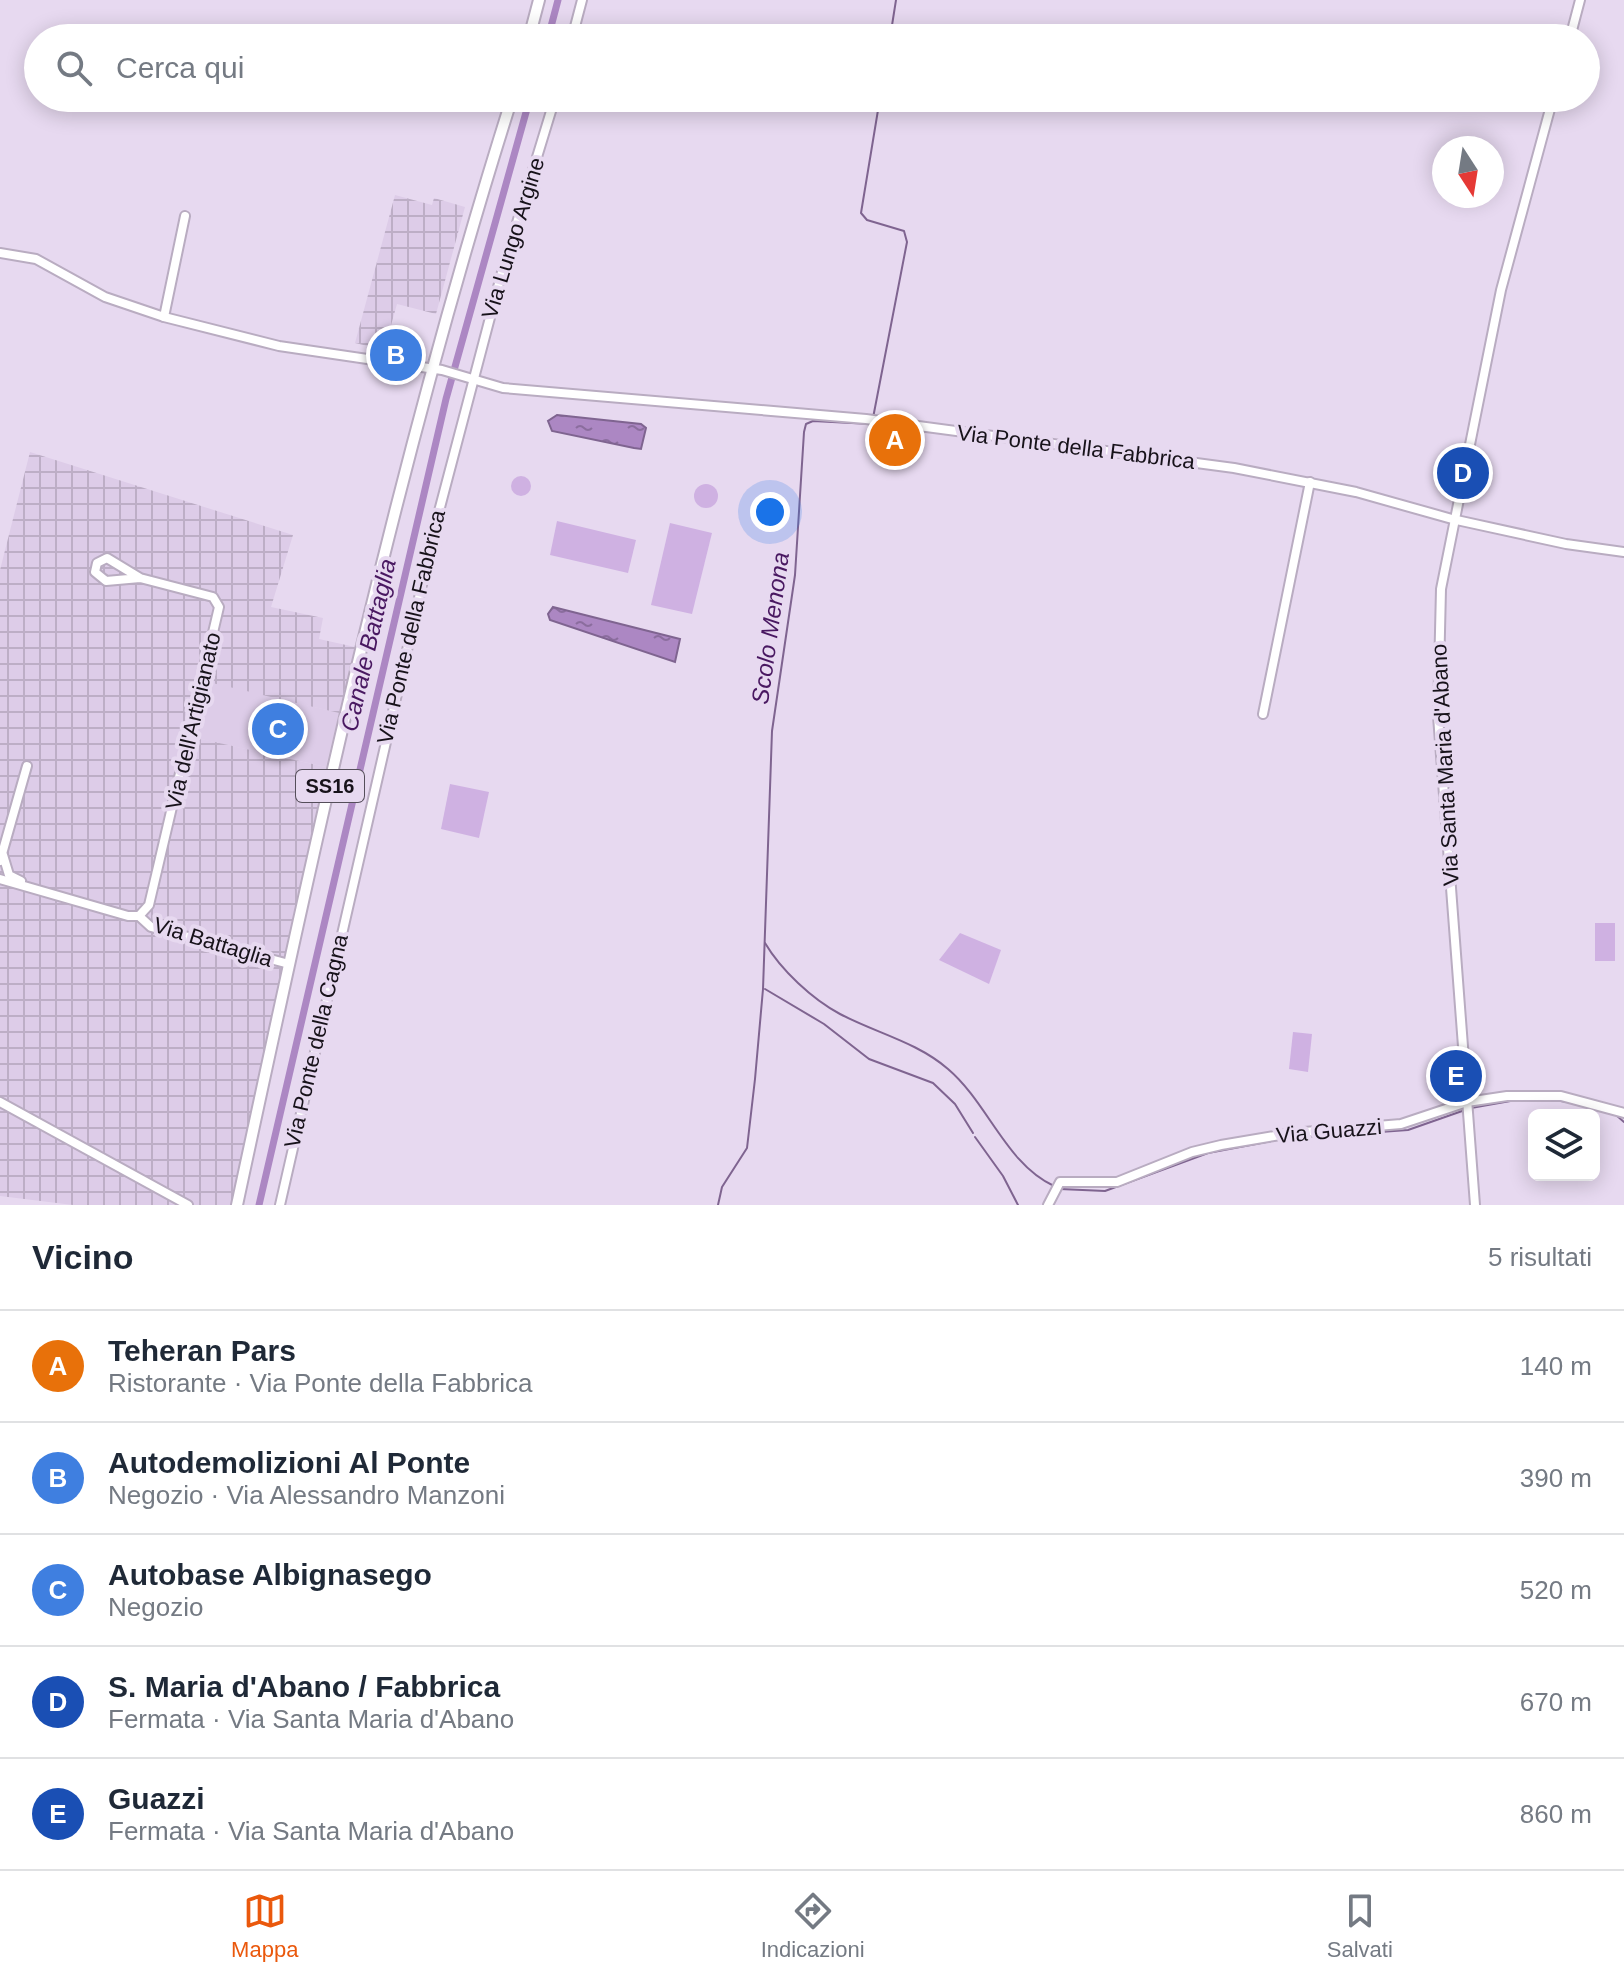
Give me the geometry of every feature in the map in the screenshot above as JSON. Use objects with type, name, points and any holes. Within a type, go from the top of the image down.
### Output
[{"type":"main road","points":[[533,24],[539,0]]},
{"type":"main road","name":"SS16","points":[[237,1205],[370,612],[508,112]]},
{"type":"street","points":[[576,24],[582,0]]},
{"type":"street","points":[[1574,24],[1580,0]]},
{"type":"street","name":"Via Lungo Argine","points":[[473,378],[551,112]]},
{"type":"street","name":"Via Santa Maria d'Abano","points":[[1475,1205],[1437,697],[1441,589],[1452,519],[1492,348],[1501,290],[1549,112]]},
{"type":"street","points":[[164,317],[185,216]]},
{"type":"street","name":"Via Ponte della Fabbrica","points":[[0,253],[36,259],[105,297],[164,317],[279,346],[437,369],[519,390],[874,420],[1234,468],[1310,482],[1452,519],[1624,552]]},
{"type":"street","name":"Via Ponte della Fabbrica","points":[[353,877],[424,571],[473,378]]},
{"type":"street","points":[[1263,714],[1310,482]]},
{"type":"street","points":[[107,558],[140,578],[106,581],[97,576],[96,566],[107,558]]},
{"type":"street","name":"Via dell'Artigianato","points":[[139,916],[149,905],[219,607],[213,597],[140,578]]},
{"type":"street","points":[[27,766],[1,857],[9,875],[32,888]]},
{"type":"street","name":"Via Ponte della Cagna","points":[[280,1205],[353,877]]},
{"type":"street","points":[[0,879],[128,916],[139,916]]},
{"type":"street","name":"Via Battaglia","points":[[139,916],[151,927],[289,964]]},
{"type":"street","name":"Via Guazzi","points":[[1048,1205],[1057,1184],[1117,1182],[1192,1152],[1267,1136],[1401,1124],[1539,1094],[1580,1099],[1624,1113]]},
{"type":"street","points":[[0,1102],[188,1205]]},
{"type":"shaded area","points":[[395,195],[432,205],[434,198],[465,207],[436,314],[397,304],[384,350],[355,343]]},
{"type":"shaded area","points":[[30,452],[293,535],[271,607],[323,618],[319,639],[355,647],[339,713],[208,682],[197,738],[326,767],[231,1205],[73,1205],[0,1196],[0,570]]},
{"type":"shaded area","points":[[521,476],[528,479],[531,486],[528,493],[521,496],[514,493],[511,486],[514,479]]},
{"type":"shaded area","points":[[706,484],[714,488],[718,496],[714,504],[706,508],[698,504],[694,496],[698,488]]},
{"type":"shaded area","points":[[557,521],[636,540],[628,573],[550,555]]},
{"type":"shaded area","points":[[670,523],[712,533],[692,614],[651,605]]},
{"type":"shaded area","points":[[208,681],[339,713],[326,767],[196,738]]},
{"type":"shaded area","points":[[450,784],[489,792],[479,838],[441,829]]},
{"type":"shaded area","points":[[1595,923],[1615,923],[1615,961],[1595,961]]},
{"type":"shaded area","points":[[960,933],[1001,950],[989,984],[939,960]]},
{"type":"shaded area","points":[[1293,1032],[1312,1034],[1308,1072],[1289,1069]]},
{"type":"water","points":[[557,415],[641,424],[646,428],[641,449],[552,431],[548,421]]},
{"type":"water","points":[[553,607],[680,639],[675,662],[550,620],[548,614]]},
{"type":"waterway","name":"Canale Battaglia","points":[[552,24],[558,0]]},
{"type":"waterway","name":"Scolo Menona","points":[[892,24],[896,0]]},
{"type":"waterway","name":"Canale Battaglia","points":[[259,1205],[446,399],[526,112]]},
{"type":"waterway","name":"Scolo Menona","points":[[873,418],[907,242],[904,231],[867,220],[861,213],[878,112]]},
{"type":"waterway","name":"Scolo Menona","points":[[718,1205],[722,1187],[747,1148],[755,1079],[763,989],[772,731],[795,575],[804,432],[806,424],[813,421],[871,424]]},
{"type":"waterway","points":[[765,943],[788,973],[829,1008],[910,1045],[948,1069],[1023,1163],[1054,1186]]},
{"type":"waterway","points":[[765,989],[824,1024],[869,1059],[933,1083],[955,1104],[973,1133]]},
{"type":"waterway","points":[[1471,1108],[1516,1100]]},
{"type":"waterway","points":[[1554,1100],[1568,1102]]},
{"type":"waterway","points":[[1060,1189],[1105,1191],[1208,1153],[1282,1139],[1408,1130],[1465,1110]]},
{"type":"waterway","points":[[1616,1115],[1624,1122]]},
{"type":"waterway","points":[[975,1137],[1003,1176],[1018,1205]]},
{"type":"place","name":"Autodemolizioni Al Ponte","points":[[396,355]]},
{"type":"place","name":"Teheran Pars","points":[[895,440]]},
{"type":"place","name":"S. Maria d'Abano / Fabbrica","points":[[1463,473]]},
{"type":"place","name":"Autobase Albignasego","points":[[278,729]]},
{"type":"place","name":"Guazzi","points":[[1456,1076]]}]
